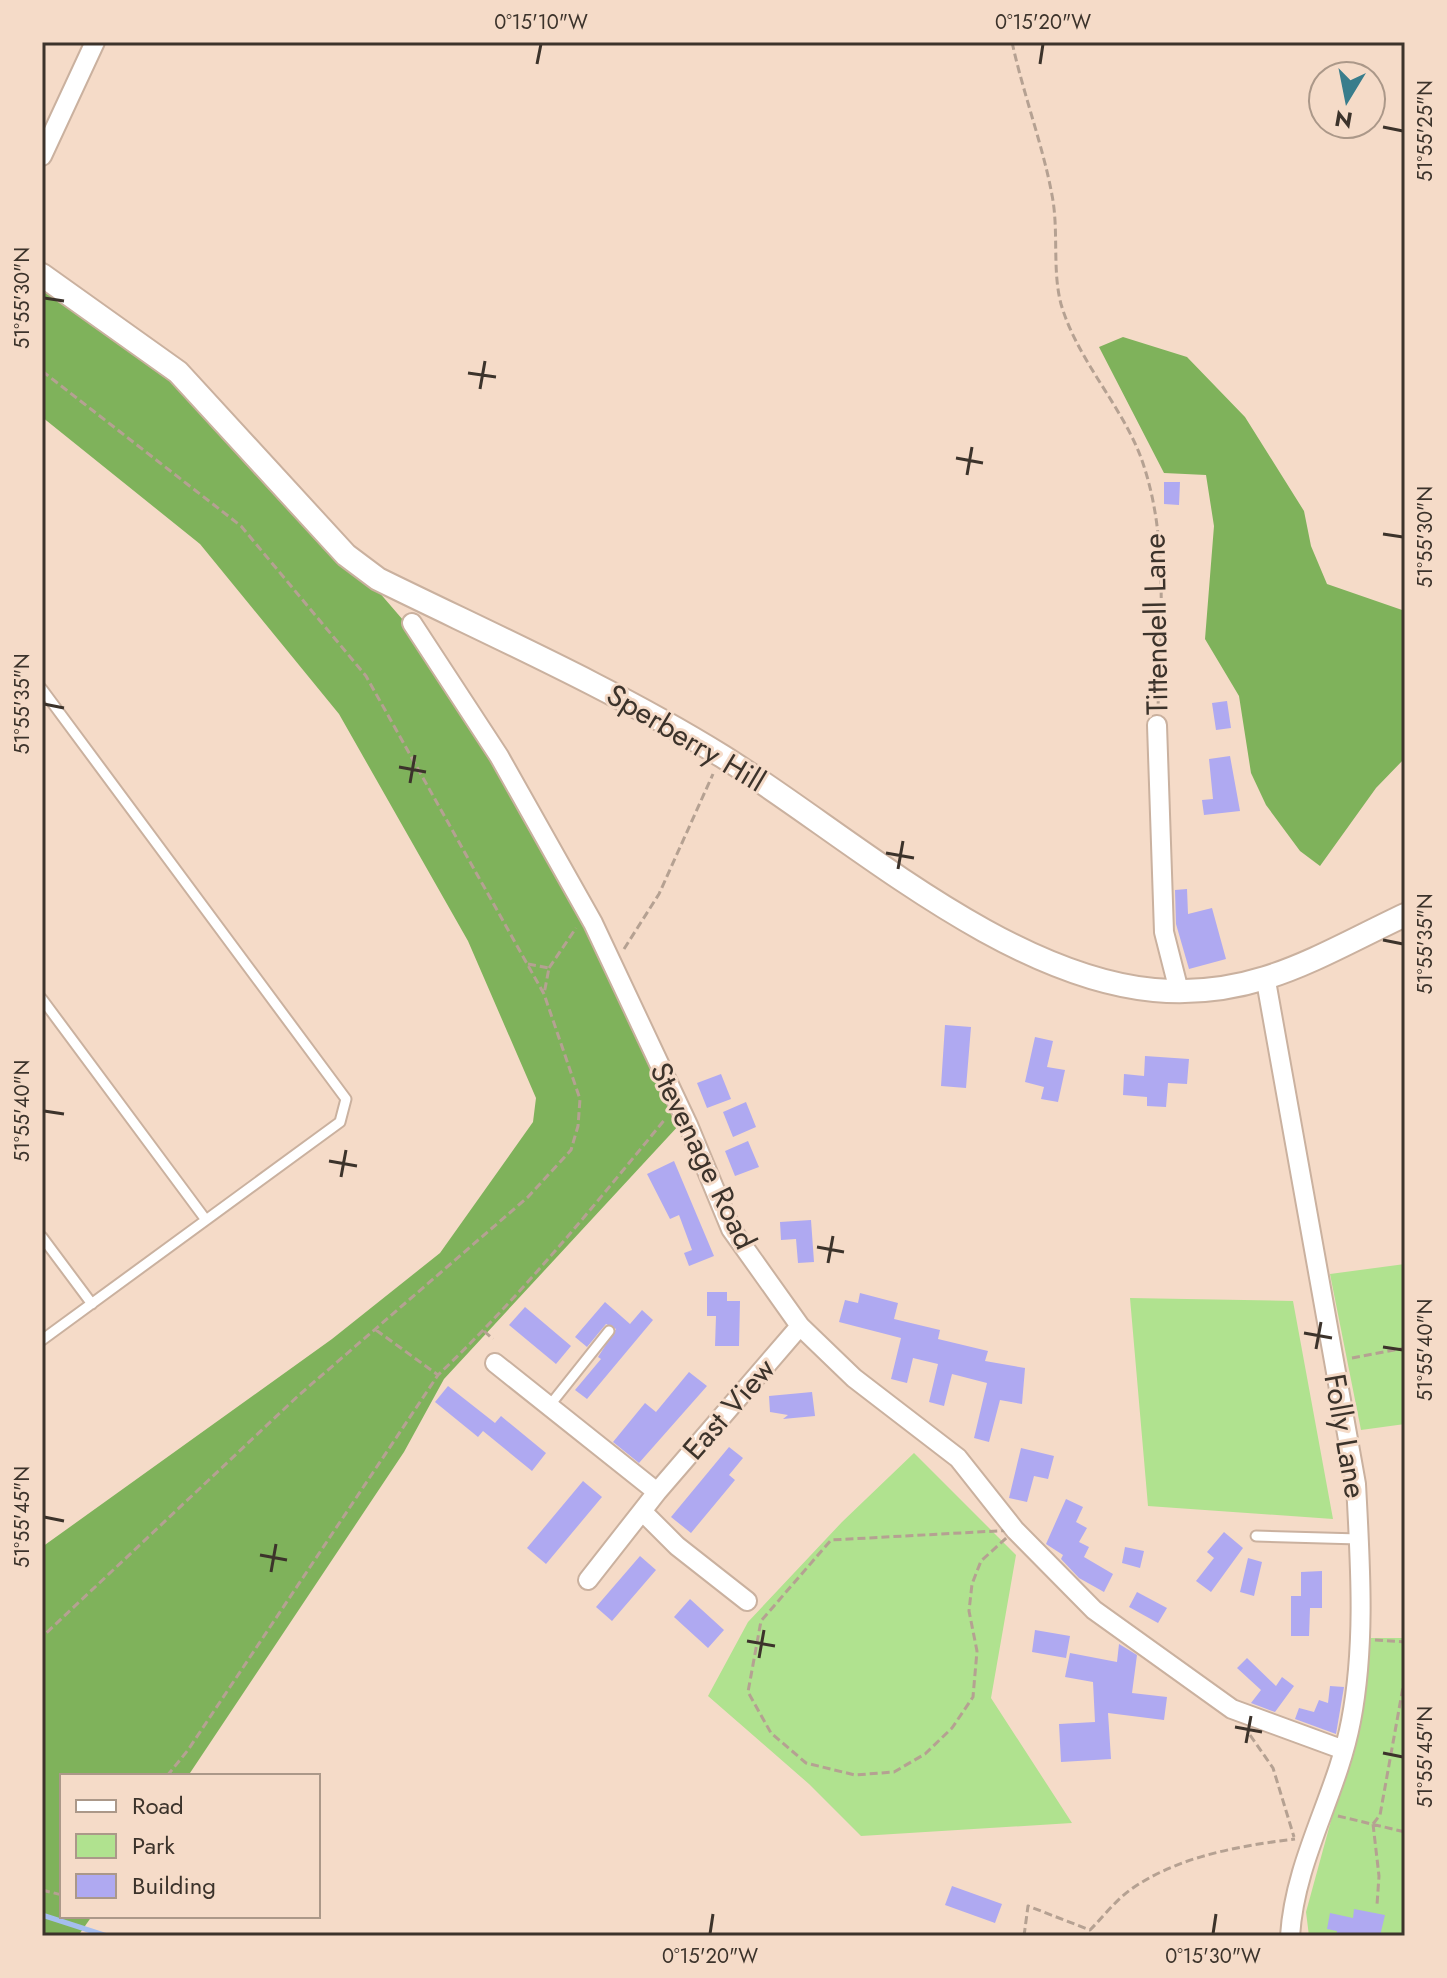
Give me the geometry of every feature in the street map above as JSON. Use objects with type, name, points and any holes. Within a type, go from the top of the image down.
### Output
[{"type":"street","points":[[42,156],[95,42]]},
{"type":"street","name":"Sperberry Hill","points":[[42,275],[178,372],[346,555],[378,579],[604,687],[721,756],[965,920],[1036,958],[1110,982],[1179,991],[1216,991],[1266,981],[1405,915]]},
{"type":"street","name":"Stevenage Road","points":[[412,623],[499,756],[614,965],[731,1229],[800,1326],[854,1378],[958,1458],[1015,1530],[1094,1610],[1232,1709],[1344,1750]]},
{"type":"street","name":"Tittendell Lane","points":[[1157,725],[1164,932],[1179,991]]},
{"type":"street","name":"Folly Lane","points":[[1266,981],[1356,1484],[1359,1539],[1359,1639],[1352,1720],[1293,1896],[1290,1936]]},
{"type":"street","name":"East View","points":[[588,1580],[657,1492],[800,1326]]},
{"type":"street","points":[[495,1363],[657,1492]]},
{"type":"street","points":[[642,1511],[677,1546],[747,1601]]},
{"type":"lane","points":[[42,689],[346,1099],[340,1122],[42,1340]]},
{"type":"lane","points":[[42,999],[206,1220]]},
{"type":"lane","points":[[42,1237],[92,1304]]},
{"type":"lane","points":[[550,1405],[609,1331]]},
{"type":"lane","points":[[1256,1536],[1359,1539]]},
{"type":"path","name":"Tittendell Lane","points":[[1012,42],[1052,196],[1060,301],[1070,331],[1119,409],[1141,458],[1155,519],[1161,579],[1157,725]]},
{"type":"path","points":[[42,371],[241,526],[366,676],[544,994],[580,1099],[578,1126],[571,1150],[528,1197],[299,1395],[42,1637]]},
{"type":"path","points":[[614,965],[659,894],[721,756]]},
{"type":"path","points":[[544,994],[549,968],[586,914]]},
{"type":"path","points":[[527,964],[549,968]]},
{"type":"path","points":[[169,1774],[188,1750],[438,1375],[484,1331],[670,1114]]},
{"type":"path","points":[[376,1330],[438,1375]]},
{"type":"path","points":[[484,1331],[493,1339]]},
{"type":"path","points":[[1332,1361],[1405,1348]]},
{"type":"path","points":[[1015,1530],[981,1561],[972,1584],[969,1611],[977,1651],[973,1697],[952,1728],[925,1754],[894,1772],[855,1775],[806,1763],[771,1733],[748,1692],[761,1621],[831,1540],[1015,1530]]},
{"type":"path","points":[[1359,1639],[1405,1642]]},
{"type":"path","points":[[1377,1905],[1379,1876],[1373,1824],[1380,1815],[1405,1676]]},
{"type":"path","points":[[1232,1709],[1273,1768],[1295,1839]]},
{"type":"path","points":[[1324,1809],[1405,1832]]},
{"type":"path","points":[[1024,1936],[1028,1906],[1090,1930],[1129,1890],[1174,1868],[1236,1845],[1295,1839],[1317,1829]]},
{"type":"green space","points":[[42,287],[173,380],[372,584],[403,620],[493,759],[594,937],[680,1124],[444,1379],[404,1452],[189,1774],[60,1774],[60,1918],[91,1918],[78,1936],[42,1936],[42,1547],[332,1339],[440,1253],[533,1122],[536,1098],[468,941],[339,714],[200,544],[42,417]]},
{"type":"green space","points":[[1123,337],[1187,357],[1245,417],[1304,511],[1311,546],[1327,584],[1405,611],[1405,758],[1376,788],[1320,866],[1300,851],[1266,805],[1251,773],[1239,696],[1205,639],[1214,526],[1206,475],[1164,473],[1099,347]]},
{"type":"green space","points":[[1405,1264],[1405,1424],[1361,1430],[1330,1274]]},
{"type":"green space","points":[[1130,1298],[1293,1301],[1333,1519],[1148,1506]]},
{"type":"green space","points":[[914,1453],[1016,1555],[991,1698],[1072,1823],[861,1836],[809,1784],[708,1696],[748,1622],[842,1522]]},
{"type":"green space","points":[[1369,1638],[1405,1638],[1405,1936],[1309,1936],[1306,1912],[1358,1722]]},
{"type":"building","points":[[1164,482],[1180,482],[1179,505],[1164,504]]},
{"type":"building","points":[[1227,701],[1231,728],[1216,730],[1212,703]]},
{"type":"building","points":[[1230,756],[1240,811],[1204,815],[1202,800],[1213,799],[1209,759]]},
{"type":"building","points":[[1187,889],[1188,914],[1212,908],[1226,959],[1189,969],[1176,924],[1175,890]]},
{"type":"building","points":[[945,1025],[971,1027],[966,1088],[941,1086]]},
{"type":"building","points":[[1035,1037],[1053,1041],[1047,1067],[1065,1070],[1058,1102],[1041,1099],[1044,1087],[1025,1082]]},
{"type":"building","points":[[1145,1056],[1189,1059],[1187,1084],[1168,1083],[1166,1107],[1147,1106],[1147,1097],[1123,1095],[1124,1074],[1144,1076]]},
{"type":"building","points":[[721,1074],[731,1099],[707,1108],[697,1083]]},
{"type":"building","points":[[746,1102],[756,1127],[733,1137],[723,1112]]},
{"type":"building","points":[[748,1141],[759,1167],[735,1176],[725,1151]]},
{"type":"building","points":[[674,1161],[714,1256],[689,1266],[684,1253],[692,1250],[679,1215],[670,1219],[647,1174]]},
{"type":"building","points":[[811,1220],[814,1262],[798,1263],[796,1239],[781,1240],[780,1222]]},
{"type":"building","points":[[707,1292],[727,1292],[727,1301],[740,1301],[739,1346],[715,1346],[716,1316],[707,1316]]},
{"type":"building","points":[[860,1293],[898,1303],[894,1319],[940,1330],[938,1339],[988,1351],[985,1361],[1025,1368],[1022,1404],[1000,1400],[989,1442],[974,1438],[987,1383],[952,1374],[944,1406],[929,1402],[938,1364],[913,1358],[907,1383],[891,1379],[901,1338],[839,1322],[845,1300],[858,1303]]},
{"type":"building","points":[[605,1302],[630,1324],[642,1310],[653,1320],[587,1399],[575,1390],[601,1359],[598,1357],[616,1329],[606,1324],[587,1347],[575,1337]]},
{"type":"building","points":[[525,1307],[571,1346],[556,1364],[509,1325]]},
{"type":"building","points":[[689,1372],[707,1386],[639,1463],[613,1442],[645,1403],[656,1412]]},
{"type":"building","points":[[448,1386],[495,1423],[501,1416],[546,1453],[532,1471],[483,1431],[478,1437],[435,1402]]},
{"type":"building","points":[[812,1392],[815,1416],[783,1419],[788,1415],[770,1412],[769,1396]]},
{"type":"building","points":[[729,1447],[743,1458],[729,1475],[735,1480],[691,1533],[671,1517]]},
{"type":"building","points":[[1021,1448],[1054,1456],[1048,1479],[1034,1476],[1027,1502],[1009,1498]]},
{"type":"building","points":[[583,1481],[602,1497],[546,1564],[527,1548]]},
{"type":"building","points":[[1066,1499],[1083,1507],[1076,1522],[1087,1528],[1079,1542],[1089,1547],[1084,1557],[1113,1574],[1104,1592],[1079,1578],[1061,1559],[1063,1555],[1046,1544]]},
{"type":"building","points":[[1224,1532],[1243,1548],[1211,1592],[1196,1581],[1214,1558],[1207,1552]]},
{"type":"building","points":[[1125,1547],[1144,1551],[1140,1568],[1122,1563]]},
{"type":"building","points":[[640,1556],[656,1570],[612,1621],[596,1607]]},
{"type":"building","points":[[1248,1558],[1262,1562],[1254,1596],[1240,1592]]},
{"type":"building","points":[[1322,1571],[1322,1608],[1310,1608],[1309,1636],[1291,1636],[1291,1596],[1301,1596],[1301,1572]]},
{"type":"building","points":[[1137,1592],[1167,1608],[1158,1623],[1129,1607]]},
{"type":"building","points":[[690,1599],[724,1630],[708,1648],[674,1617]]},
{"type":"building","points":[[1035,1630],[1070,1636],[1066,1658],[1032,1652]]},
{"type":"building","points":[[1119,1644],[1137,1655],[1132,1693],[1167,1697],[1164,1720],[1108,1713],[1111,1759],[1061,1762],[1059,1724],[1095,1722],[1093,1682],[1065,1677],[1070,1653],[1117,1662]]},
{"type":"building","points":[[1247,1658],[1276,1686],[1282,1677],[1294,1686],[1275,1712],[1251,1703],[1261,1690],[1237,1668]]},
{"type":"building","points":[[1330,1686],[1344,1687],[1336,1734],[1295,1719],[1299,1708],[1314,1712],[1319,1700],[1328,1703]]},
{"type":"building","points":[[952,1886],[1002,1904],[995,1923],[945,1905]]},
{"type":"building","points":[[1354,1909],[1385,1915],[1380,1936],[1336,1936],[1337,1931],[1327,1929],[1330,1913],[1353,1918]]},
{"type":"waterway","points":[[42,1915],[107,1936]]}]
